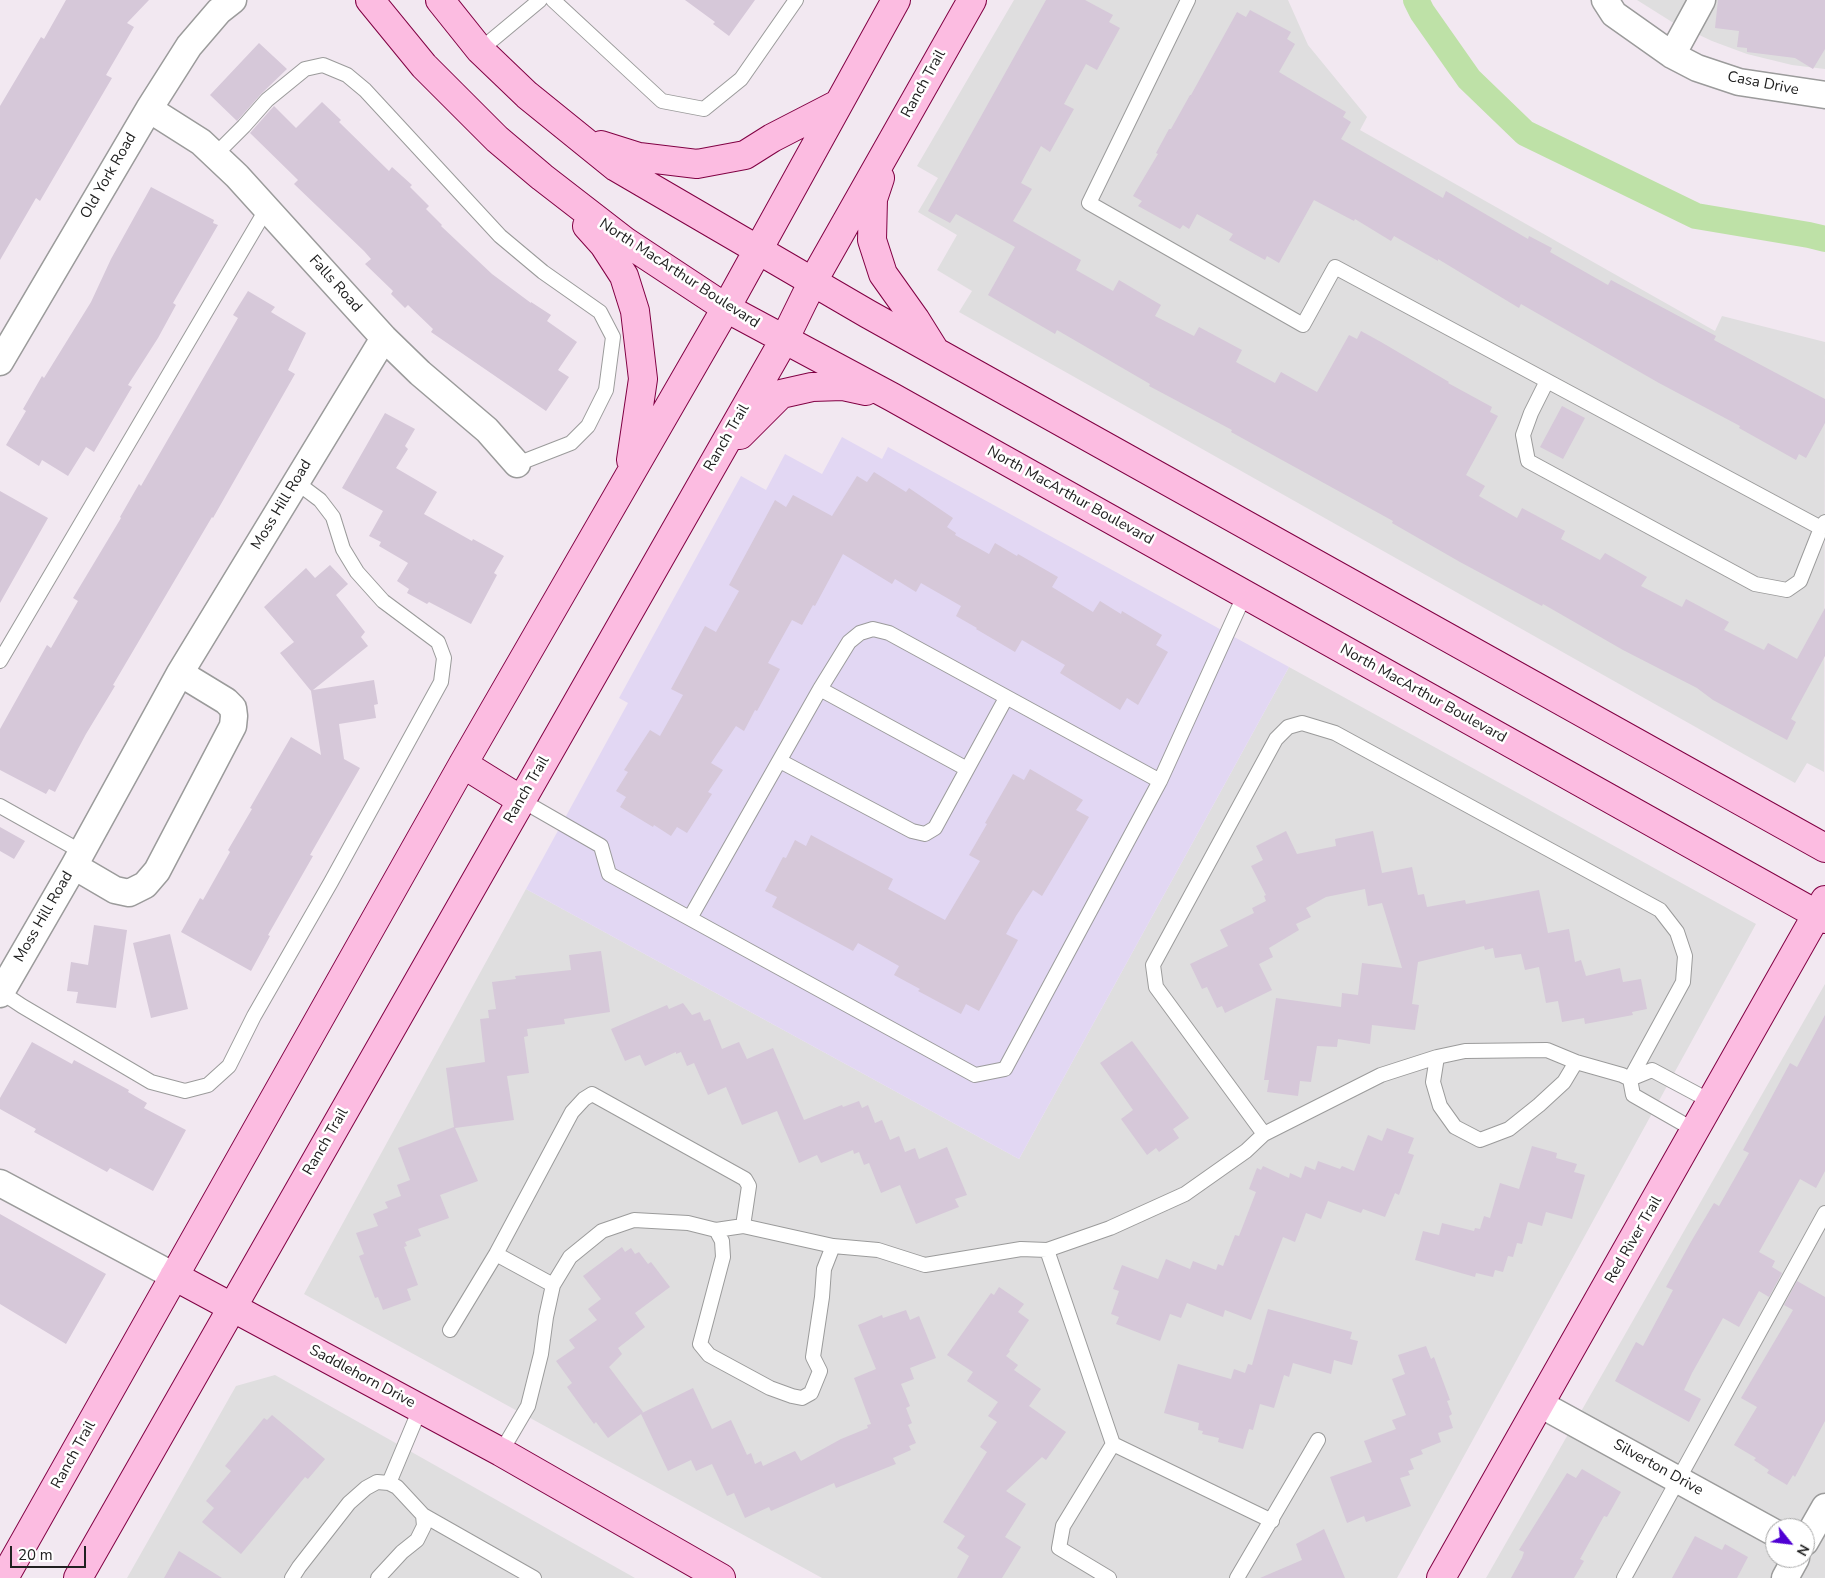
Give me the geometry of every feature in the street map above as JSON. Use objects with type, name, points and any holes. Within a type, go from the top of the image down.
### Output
[{"type":"main road","name":"North MacArthur Boulevard","points":[[370,0],[424,66],[497,139],[542,177],[626,242],[726,308],[892,397],[1245,594],[1822,911]]},
{"type":"main road","points":[[440,0],[480,50],[527,95],[616,167],[756,250],[936,352],[1825,848]]},
{"type":"main road","name":"Ranch Trail","points":[[4,1578],[462,764],[726,308],[756,250],[896,0]]},
{"type":"main road","name":"Ranch Trail","points":[[78,1578],[784,340],[813,281],[972,0]]},
{"type":"main road","points":[[579,138],[639,157],[697,164],[745,155],[772,138],[838,104]]},
{"type":"main road","points":[[894,138],[873,199],[872,240],[883,274],[916,319],[936,352]]},
{"type":"main road","points":[[542,177],[604,245],[624,276],[635,311],[643,379],[629,475]]},
{"type":"main road","points":[[715,461],[781,394],[812,387],[843,386],[892,397]]},
{"type":"main road","points":[[462,764],[522,800]]},
{"type":"main road","name":"Red River Trail","points":[[1441,1578],[1822,911]]},
{"type":"main road","name":"Saddlehorn Drive","points":[[174,1276],[502,1452],[721,1578]]},
{"type":"street","name":"Old York Road","points":[[0,362],[148,109],[190,46],[219,12],[233,0]]},
{"type":"street","name":"Casa Drive","points":[[1605,0],[1614,14],[1672,55],[1697,68],[1739,82],[1825,95]]},
{"type":"street","points":[[1672,55],[1702,0]]},
{"type":"street","name":"Falls Road","points":[[148,109],[200,142],[237,176],[384,338],[420,373],[487,430],[517,464]]},
{"type":"street","name":"Moss Hill Road","points":[[1,993],[78,859],[180,673],[384,338]]},
{"type":"street","name":"Moss Hill Road","points":[[78,859],[115,890],[129,893],[145,885],[157,871],[233,726],[233,708],[226,701],[180,673]]},
{"type":"street","name":"Saddlehorn Drive","points":[[0,1182],[174,1276]]},
{"type":"street","name":"Silverton Drive","points":[[1540,1404],[1765,1528]]},
{"type":"street","points":[[1815,1524],[1825,1507]]},
{"type":"lane","points":[[480,50],[540,0]]},
{"type":"lane","points":[[553,0],[662,101],[704,110],[741,78],[796,0]]},
{"type":"lane","points":[[1188,0],[1089,203],[1303,325],[1335,267],[1547,382],[1823,525],[1800,581],[1787,590],[1755,584],[1528,461],[1523,435],[1547,382]]},
{"type":"lane","points":[[214,155],[267,100],[304,69],[324,65],[339,71],[366,90],[500,236],[544,272],[600,312],[613,337],[606,390],[588,426],[571,443],[517,464]]},
{"type":"lane","points":[[0,661],[267,208]]},
{"type":"lane","points":[[1,993],[150,1082],[185,1091],[208,1085],[229,1066],[254,1016],[441,682],[444,658],[438,642],[383,601],[357,572],[344,549],[333,517],[320,500],[296,482]]},
{"type":"lane","points":[[522,800],[600,846],[609,874],[975,1075],[1005,1069],[1160,781],[1245,594]]},
{"type":"lane","points":[[690,918],[820,689],[849,642],[860,633],[873,629],[889,633],[1160,781]]},
{"type":"lane","points":[[820,689],[967,769]]},
{"type":"lane","points":[[780,761],[912,831],[925,834],[935,828],[1006,698]]},
{"type":"lane","points":[[1264,1134],[1156,987],[1153,965],[1276,739],[1288,727],[1302,723],[1335,733],[1660,910],[1677,932],[1685,956],[1683,982],[1630,1079],[1633,1095],[1696,1130]]},
{"type":"lane","points":[[0,806],[78,859]]},
{"type":"lane","points":[[502,1452],[528,1406],[541,1354],[553,1285],[570,1258],[583,1247],[602,1232],[634,1220],[688,1223],[716,1230],[743,1226],[833,1246],[878,1250],[925,1265],[1021,1249],[1047,1250],[1110,1228],[1185,1194],[1246,1151],[1264,1134],[1381,1075],[1437,1056],[1464,1051],[1547,1050],[1576,1062],[1630,1079],[1652,1070],[1712,1102]]},
{"type":"lane","points":[[1437,1056],[1433,1082],[1440,1106],[1455,1127],[1480,1140],[1509,1129],[1539,1105],[1564,1082],[1576,1062]]},
{"type":"lane","points":[[450,1330],[496,1254],[572,1112],[584,1099],[592,1094],[745,1179],[749,1186],[743,1226]]},
{"type":"lane","points":[[1624,1578],[1825,1213]]},
{"type":"lane","points":[[716,1230],[722,1241],[724,1257],[700,1344],[708,1355],[770,1388],[802,1398],[811,1393],[820,1371],[813,1357],[824,1269],[833,1246]]},
{"type":"lane","points":[[1047,1250],[1113,1444],[1272,1521]]},
{"type":"lane","points":[[496,1254],[553,1285]]},
{"type":"lane","points":[[389,1482],[420,1409]]},
{"type":"lane","points":[[1237,1578],[1318,1440]]},
{"type":"lane","points":[[1109,1578],[1059,1548],[1063,1526],[1113,1444]]},
{"type":"lane","points":[[292,1578],[349,1503],[366,1488],[377,1482],[389,1482],[397,1487],[423,1515],[534,1578]]},
{"type":"lane","points":[[378,1578],[402,1552],[417,1540],[424,1526],[423,1515]]},
{"type":"shaded area","points":[[1014,0],[1288,0],[1308,45],[1367,117],[1360,130],[1715,331],[1722,316],[1825,342],[1824,772],[1807,763],[1795,783],[959,312],[972,291],[937,270],[957,235],[918,212],[938,178],[917,166]]},
{"type":"shaded area","points":[[1637,0],[1825,0],[1825,69],[1792,65],[1747,54],[1712,41],[1672,22]]},
{"type":"shaded area","points":[[842,437],[882,459],[888,447],[1289,667],[1019,1159],[526,889],[628,703],[619,698],[741,476],[766,490],[785,454],[822,474]]},
{"type":"shaded area","points":[[1289,667],[1756,924],[1397,1578],[822,1578],[304,1294],[526,889],[1019,1159]]},
{"type":"shaded area","points":[[1825,984],[1825,1578],[1486,1578]]},
{"type":"shaded area","points":[[275,1375],[635,1578],[127,1578],[236,1386]]},
{"type":"building","points":[[66,0],[149,0],[127,23],[134,27],[106,75],[112,78],[40,201],[36,198],[0,260],[0,106],[41,37],[44,39]]},
{"type":"building","points":[[685,0],[755,0],[729,36],[713,24],[715,22]]},
{"type":"building","points":[[1046,0],[1085,0],[1113,15],[1109,22],[1120,28],[1097,70],[1086,64],[1064,104],[1074,109],[1050,152],[1041,146],[1021,183],[1032,189],[1013,221],[1081,260],[1076,270],[1113,291],[1119,280],[1161,305],[1155,316],[1194,336],[1199,327],[1242,350],[1236,362],[1275,383],[1281,372],[1317,392],[1349,335],[1357,339],[1361,331],[1381,342],[1448,383],[1492,407],[1490,412],[1498,416],[1466,475],[1485,486],[1479,496],[1517,518],[1522,508],[1565,531],[1561,539],[1600,560],[1605,553],[1647,577],[1641,586],[1682,607],[1686,599],[1729,622],[1724,630],[1764,650],[1768,643],[1797,659],[1825,608],[1825,656],[1791,719],[1796,722],[1787,740],[1713,700],[1697,688],[1623,650],[1543,604],[1542,606],[1460,562],[1392,523],[1393,521],[1231,432],[1232,430],[1149,386],[1150,384],[1057,330],[1055,334],[988,295],[1015,247],[956,214],[950,223],[928,211]]},
{"type":"building","points":[[1718,0],[1825,0],[1825,49],[1813,69],[1795,58],[1747,52],[1747,48],[1737,47],[1739,31],[1715,28]]},
{"type":"building","points":[[1250,10],[1291,32],[1287,39],[1295,44],[1279,72],[1346,112],[1343,117],[1351,122],[1341,139],[1443,198],[1446,191],[1528,239],[1529,236],[1552,248],[1550,252],[1608,285],[1611,280],[1716,336],[1714,340],[1825,399],[1825,423],[1806,458],[1799,454],[1796,460],[1739,428],[1740,426],[1659,383],[1521,304],[1519,308],[1438,259],[1438,261],[1394,236],[1391,241],[1355,219],[1354,221],[1314,200],[1279,263],[1267,256],[1265,260],[1229,240],[1233,234],[1197,214],[1189,229],[1183,225],[1180,229],[1138,206],[1142,201],[1133,196],[1158,154],[1156,153],[1169,129],[1171,129],[1191,95],[1237,12],[1246,17]]},
{"type":"building","points":[[259,43],[287,69],[237,121],[210,95]]},
{"type":"building","points":[[322,102],[341,120],[339,122],[389,171],[392,167],[412,185],[410,187],[429,206],[426,209],[441,226],[492,274],[531,303],[551,315],[547,321],[577,342],[558,370],[569,377],[546,411],[431,332],[433,329],[408,305],[405,308],[391,294],[393,291],[365,264],[371,259],[364,251],[294,184],[298,180],[250,133],[274,106],[296,128]]},
{"type":"building","points":[[151,187],[214,220],[213,223],[218,225],[173,303],[176,305],[158,338],[128,385],[132,387],[94,452],[86,447],[68,476],[42,460],[39,466],[6,445],[26,411],[23,409],[42,376],[44,378],[91,302],[111,259]]},
{"type":"building","points":[[248,291],[275,307],[271,312],[306,333],[288,370],[295,374],[213,518],[113,685],[115,686],[86,734],[55,792],[49,789],[46,794],[0,770],[0,729],[47,645],[51,648],[78,601],[73,598],[139,484],[141,486],[238,318],[233,315]]},
{"type":"building","points":[[1562,406],[1585,418],[1563,459],[1540,447]]},
{"type":"building","points":[[385,413],[415,429],[405,446],[408,449],[396,468],[437,492],[424,514],[472,541],[473,539],[504,556],[494,573],[497,575],[471,624],[407,593],[409,589],[397,581],[408,563],[379,546],[381,542],[369,536],[383,511],[342,488]]},
{"type":"building","points":[[874,472],[906,492],[909,488],[953,518],[947,527],[956,533],[955,535],[989,554],[995,543],[1017,556],[1018,554],[1058,577],[1052,587],[1093,612],[1100,601],[1121,614],[1122,611],[1162,635],[1156,645],[1168,652],[1138,705],[1127,698],[1120,710],[1060,673],[1065,665],[1022,640],[1015,652],[976,629],[956,616],[961,606],[921,583],[916,592],[895,579],[892,584],[843,554],[815,606],[813,605],[802,625],[792,620],[768,663],[780,669],[757,711],[755,710],[744,731],[736,726],[711,763],[723,770],[708,792],[712,794],[687,833],[677,827],[671,836],[620,807],[626,797],[616,791],[628,772],[624,770],[650,730],[660,736],[683,695],[671,689],[705,626],[716,632],[739,591],[729,585],[775,500],[786,507],[793,495],[832,516],[857,476],[867,482]]},
{"type":"building","points":[[0,491],[48,518],[0,603]]},
{"type":"building","points":[[330,565],[348,584],[336,595],[365,632],[361,637],[368,646],[313,690],[374,680],[378,704],[374,705],[376,718],[339,724],[344,759],[360,768],[310,855],[313,856],[268,935],[270,936],[251,971],[181,932],[200,898],[203,900],[230,852],[228,850],[252,809],[250,808],[291,737],[321,755],[311,691],[280,653],[294,642],[264,607],[306,568],[315,578]]},
{"type":"building","points":[[1030,769],[1083,800],[1076,810],[1089,817],[1042,896],[1033,890],[1016,916],[1006,934],[1018,940],[979,1011],[966,1004],[961,1014],[918,991],[920,989],[894,975],[899,966],[858,943],[853,951],[772,907],[777,897],[765,891],[783,857],[786,858],[795,840],[806,846],[811,835],[893,879],[888,889],[945,920],[980,861],[969,855],[987,824],[985,823],[1013,774],[1024,780]]},
{"type":"building","points":[[0,827],[25,841],[14,859],[0,851]]},
{"type":"building","points":[[1286,831],[1297,854],[1336,846],[1335,839],[1373,831],[1382,873],[1412,867],[1418,895],[1424,894],[1427,907],[1465,900],[1466,904],[1539,890],[1548,933],[1569,929],[1575,962],[1581,960],[1586,976],[1620,968],[1623,982],[1641,979],[1647,1009],[1632,1012],[1633,1015],[1585,1024],[1584,1018],[1562,1022],[1558,1001],[1546,1003],[1539,967],[1525,970],[1521,954],[1495,958],[1493,948],[1485,950],[1484,946],[1418,962],[1412,1004],[1419,1005],[1415,1030],[1372,1025],[1370,1044],[1338,1039],[1337,1047],[1317,1046],[1311,1082],[1300,1081],[1298,1096],[1267,1092],[1269,1080],[1264,1080],[1276,998],[1341,1007],[1342,993],[1358,995],[1362,963],[1402,968],[1382,903],[1368,906],[1365,889],[1326,897],[1306,908],[1311,917],[1296,924],[1299,930],[1269,948],[1273,957],[1259,964],[1272,990],[1225,1013],[1222,1006],[1217,1008],[1207,987],[1202,989],[1190,964],[1228,946],[1220,930],[1254,913],[1252,908],[1266,901],[1264,896],[1266,895],[1251,866],[1263,860],[1256,846]]},
{"type":"building","points":[[94,925],[127,930],[116,1008],[76,1003],[78,992],[67,991],[71,962],[88,965]]},
{"type":"building","points":[[170,934],[188,1009],[151,1018],[133,943]]},
{"type":"building","points":[[601,951],[610,1012],[564,1019],[565,1024],[527,1029],[528,1036],[524,1037],[529,1073],[507,1076],[514,1120],[455,1128],[478,1181],[440,1195],[449,1218],[418,1229],[421,1236],[405,1242],[407,1246],[404,1247],[418,1285],[407,1289],[411,1300],[383,1310],[378,1297],[375,1298],[359,1256],[364,1254],[356,1233],[378,1226],[373,1214],[388,1208],[385,1202],[401,1196],[397,1185],[410,1180],[398,1148],[454,1127],[446,1068],[485,1062],[480,1019],[489,1018],[488,1010],[496,1009],[492,982],[516,979],[515,976],[571,970],[569,955]]},
{"type":"building","points":[[683,1003],[692,1015],[700,1012],[704,1021],[710,1019],[722,1049],[739,1042],[747,1059],[773,1048],[804,1120],[842,1105],[843,1107],[859,1101],[862,1108],[868,1105],[875,1123],[882,1120],[890,1140],[899,1136],[905,1152],[915,1148],[919,1159],[947,1147],[967,1195],[955,1199],[959,1207],[916,1224],[900,1185],[881,1193],[869,1163],[864,1165],[859,1152],[854,1154],[853,1150],[821,1163],[817,1155],[799,1163],[777,1111],[742,1125],[726,1087],[708,1095],[694,1063],[687,1066],[681,1052],[676,1054],[676,1052],[645,1066],[640,1055],[625,1061],[611,1029],[667,1005],[669,1009]]},
{"type":"building","points":[[1825,1015],[1825,1171],[1816,1188],[1800,1179],[1759,1252],[1775,1261],[1772,1267],[1782,1273],[1769,1297],[1759,1291],[1739,1327],[1723,1318],[1692,1373],[1684,1390],[1701,1399],[1689,1422],[1615,1381],[1636,1342],[1643,1346],[1673,1290],[1666,1287],[1714,1203],[1719,1206],[1749,1153],[1743,1150],[1790,1063],[1797,1067]]},
{"type":"building","points":[[1132,1041],[1189,1118],[1173,1129],[1179,1138],[1159,1152],[1156,1148],[1147,1155],[1121,1119],[1133,1110],[1100,1063]]},
{"type":"building","points":[[32,1042],[72,1064],[74,1060],[129,1090],[128,1092],[147,1103],[144,1108],[186,1130],[153,1191],[110,1168],[107,1172],[34,1132],[36,1129],[0,1109],[0,1098]]},
{"type":"building","points":[[1387,1128],[1414,1138],[1408,1153],[1414,1155],[1399,1195],[1395,1193],[1385,1217],[1363,1209],[1361,1213],[1328,1201],[1321,1219],[1306,1213],[1295,1242],[1283,1237],[1251,1320],[1225,1310],[1223,1317],[1187,1303],[1181,1318],[1170,1314],[1160,1341],[1116,1324],[1119,1317],[1111,1314],[1119,1291],[1113,1289],[1122,1265],[1158,1279],[1166,1259],[1190,1269],[1193,1261],[1216,1270],[1218,1264],[1223,1266],[1235,1235],[1239,1236],[1256,1192],[1249,1189],[1257,1168],[1261,1170],[1263,1166],[1289,1178],[1290,1173],[1301,1178],[1305,1166],[1315,1170],[1318,1161],[1340,1169],[1342,1166],[1354,1171],[1368,1135],[1382,1141]]},
{"type":"building","points":[[1532,1146],[1557,1153],[1556,1158],[1577,1164],[1574,1172],[1585,1175],[1572,1219],[1546,1212],[1542,1226],[1528,1222],[1522,1244],[1517,1243],[1513,1257],[1508,1256],[1503,1272],[1495,1270],[1493,1277],[1476,1273],[1475,1277],[1415,1260],[1423,1231],[1439,1235],[1442,1223],[1474,1231],[1475,1228],[1480,1229],[1484,1216],[1490,1218],[1500,1183],[1519,1189]]},
{"type":"building","points":[[0,1214],[106,1274],[66,1344],[0,1304]]},
{"type":"building","points":[[622,1247],[625,1252],[631,1248],[635,1254],[639,1252],[648,1264],[651,1262],[670,1287],[635,1313],[645,1327],[618,1348],[622,1354],[609,1367],[642,1413],[693,1388],[712,1429],[731,1420],[747,1455],[751,1453],[755,1464],[761,1461],[763,1466],[795,1451],[801,1461],[841,1439],[868,1428],[867,1425],[871,1424],[854,1378],[876,1369],[858,1325],[882,1315],[883,1318],[906,1310],[910,1320],[919,1316],[936,1358],[910,1368],[914,1379],[901,1384],[910,1406],[906,1408],[912,1423],[908,1425],[916,1443],[909,1446],[911,1450],[893,1458],[896,1464],[836,1488],[834,1483],[771,1511],[769,1507],[745,1518],[734,1493],[727,1496],[712,1464],[696,1471],[691,1460],[668,1471],[641,1414],[608,1438],[596,1422],[594,1424],[567,1387],[572,1383],[556,1361],[575,1348],[569,1340],[597,1320],[588,1309],[601,1299],[583,1276]]},
{"type":"building","points":[[1797,1281],[1825,1297],[1825,1421],[1795,1477],[1793,1475],[1787,1485],[1767,1473],[1769,1470],[1754,1460],[1756,1458],[1734,1445],[1757,1407],[1741,1398],[1793,1310],[1784,1305]]},
{"type":"building","points":[[999,1287],[1024,1304],[1018,1312],[1029,1320],[1006,1356],[1018,1365],[1014,1370],[1041,1389],[1029,1406],[1066,1432],[1046,1460],[1042,1457],[1006,1491],[1026,1504],[1005,1537],[1021,1547],[1002,1578],[957,1578],[969,1556],[957,1548],[965,1536],[943,1522],[987,1452],[980,1447],[997,1422],[988,1416],[998,1402],[967,1381],[973,1372],[947,1355],[991,1293],[994,1295]]},
{"type":"building","points":[[1268,1309],[1352,1332],[1350,1339],[1358,1341],[1352,1365],[1334,1360],[1331,1374],[1293,1363],[1289,1377],[1284,1375],[1274,1408],[1260,1404],[1253,1430],[1249,1429],[1243,1449],[1218,1442],[1219,1438],[1202,1434],[1203,1431],[1198,1430],[1199,1423],[1164,1413],[1178,1364],[1231,1379],[1234,1369],[1245,1373],[1248,1364],[1252,1365]]},
{"type":"building","points":[[1426,1346],[1431,1359],[1434,1357],[1450,1400],[1447,1401],[1452,1414],[1449,1416],[1453,1428],[1438,1433],[1441,1442],[1421,1450],[1423,1454],[1410,1459],[1414,1469],[1408,1471],[1410,1475],[1400,1478],[1411,1506],[1366,1522],[1364,1516],[1347,1523],[1330,1477],[1372,1462],[1364,1441],[1396,1429],[1392,1420],[1406,1415],[1392,1379],[1405,1374],[1398,1355]]},
{"type":"building","points":[[272,1415],[325,1459],[308,1479],[305,1477],[241,1554],[202,1522],[214,1508],[206,1501],[231,1471],[225,1466],[264,1418],[267,1420]]},
{"type":"building","points":[[1582,1469],[1621,1492],[1607,1517],[1604,1516],[1580,1559],[1584,1561],[1574,1578],[1511,1578],[1524,1552],[1519,1550],[1567,1473],[1576,1478]]},
{"type":"building","points":[[1324,1529],[1345,1578],[1260,1578],[1302,1560],[1296,1544]]},
{"type":"building","points":[[1695,1536],[1722,1550],[1725,1544],[1748,1557],[1737,1578],[1672,1578]]},
{"type":"building","points":[[179,1551],[222,1578],[164,1578]]},
{"type":"waterway","points":[[1416,0],[1422,12],[1469,79],[1525,133],[1696,216],[1825,239]]}]
